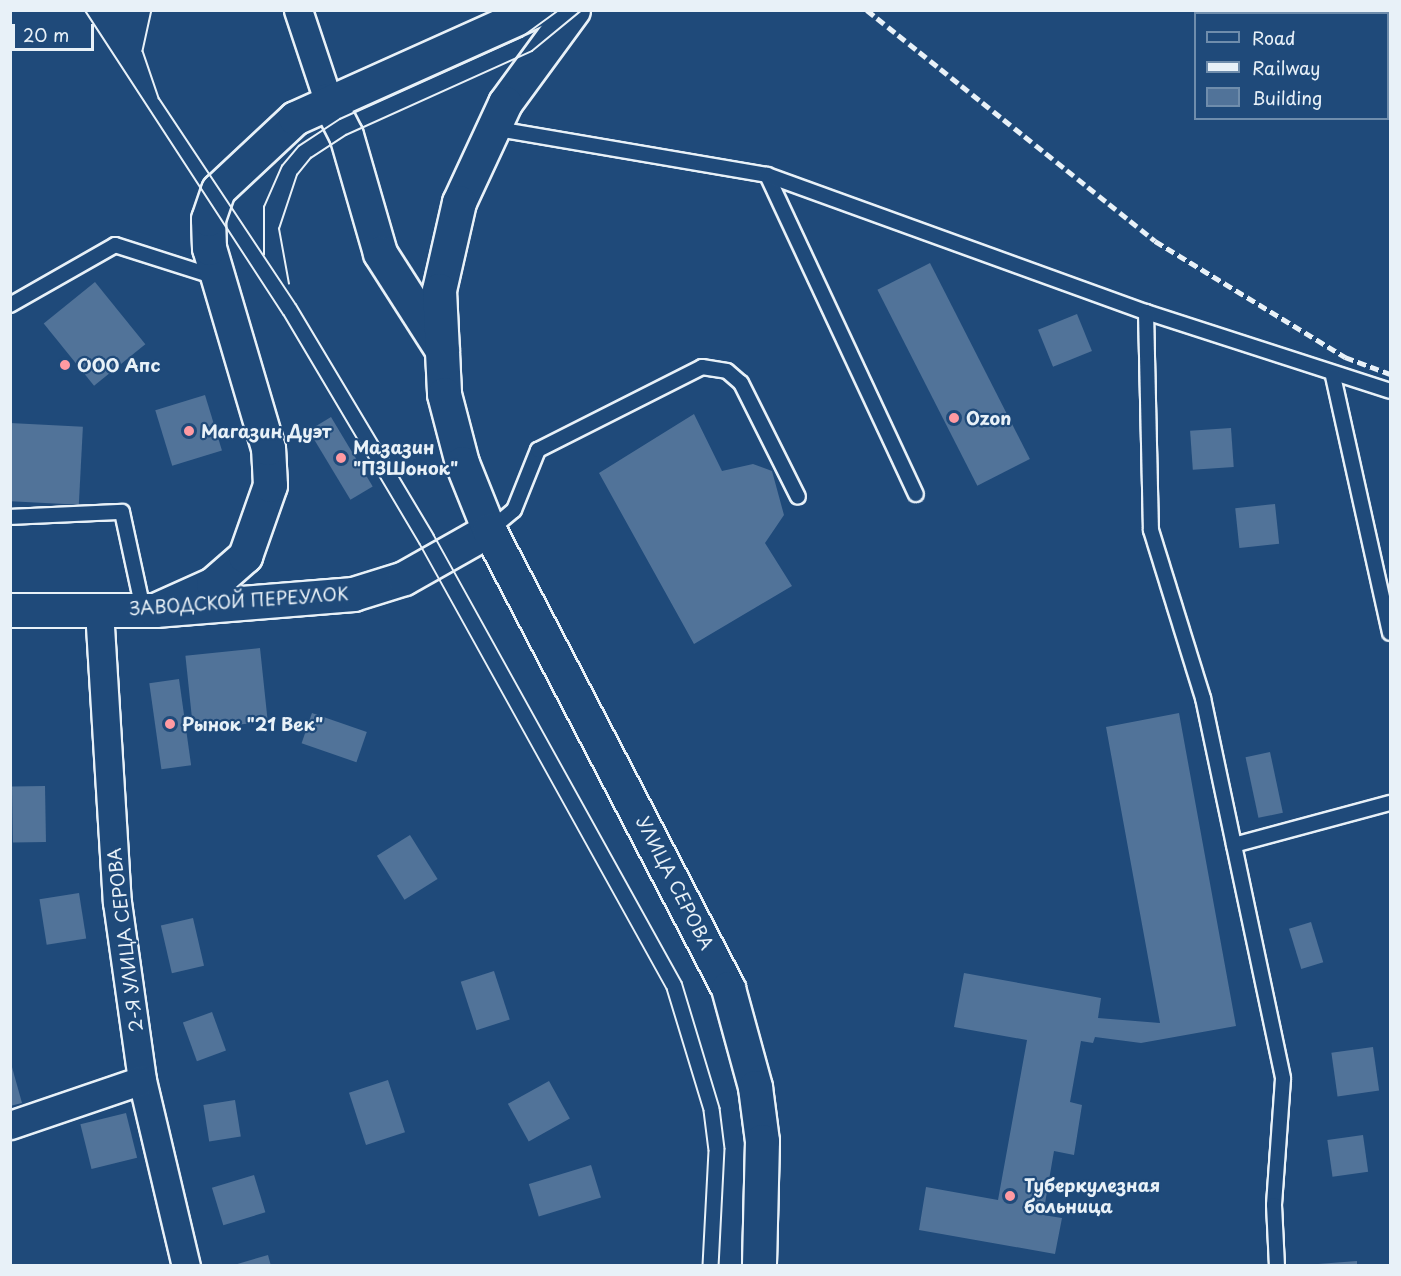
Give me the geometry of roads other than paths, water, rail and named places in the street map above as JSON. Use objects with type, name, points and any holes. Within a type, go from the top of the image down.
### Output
[{"type":"main road","points":[[149,610],[213,584],[245,556],[267,502],[268,448],[215,277],[208,219],[219,190],[271,136],[328,100],[535,10]]},
{"type":"main road","name":"УЛИЦА СЕРОВА","points":[[573,10],[490,128],[448,233],[439,290],[442,350],[451,428],[489,530],[728,988],[755,1087],[762,1141],[759,1266]]},
{"type":"main road","points":[[328,100],[346,135],[380,253],[442,350]]},
{"type":"main road","name":"ЗАВОДСКОЙ ПЕРЕУЛОК","points":[[10,610],[149,610],[353,594],[404,578],[489,530]]},
{"type":"street","points":[[298,10],[328,100]]},
{"type":"street","name":"2-Я УЛИЦА СЕРОВА","points":[[99,610],[117,902],[142,1080],[186,1266]]},
{"type":"street","points":[[10,1125],[142,1080]]},
{"type":"lane","points":[[490,128],[767,175],[1146,312],[1333,376],[1390,391]]},
{"type":"lane","points":[[767,175],[916,494]]},
{"type":"lane","points":[[10,305],[115,245],[215,277]]},
{"type":"lane","points":[[1146,312],[1150,530],[1203,698],[1283,1079],[1274,1205],[1277,1266]]},
{"type":"lane","points":[[489,530],[514,510],[538,450],[702,367],[727,371],[741,382],[798,497]]},
{"type":"lane","points":[[1333,376],[1390,633]]},
{"type":"lane","points":[[10,517],[122,512],[149,610]]},
{"type":"lane","points":[[1234,845],[1390,803]]},
{"type":"tram line","points":[[85,10],[284,315],[420,544],[667,989],[704,1111],[709,1151],[703,1266]]},
{"type":"tram line","points":[[152,10],[143,51],[159,98],[296,304],[434,535],[682,982],[720,1108],[725,1149],[719,1266]]},
{"type":"tram line","points":[[264,255],[264,207],[282,166],[299,146],[340,119],[522,37],[559,10]]},
{"type":"tram line","points":[[289,284],[279,229],[297,175],[311,158],[346,135],[532,51],[582,10]]},
{"type":"railway","points":[[867,10],[1155,241],[1345,357],[1390,374]]},
{"type":"place","name":"ООО Апс","points":[[65,365]]},
{"type":"place","name":"Ozon","points":[[954,418]]},
{"type":"place","name":"Магазин Дуэт","points":[[189,431]]},
{"type":"place","name":"Мазазин \"ПЗШонок\"","points":[[341,458]]},
{"type":"place","name":"Рынок \"21 Век\"","points":[[170,724]]},
{"type":"place","name":"Туберкулезная больница","points":[[1010,1196]]}]
